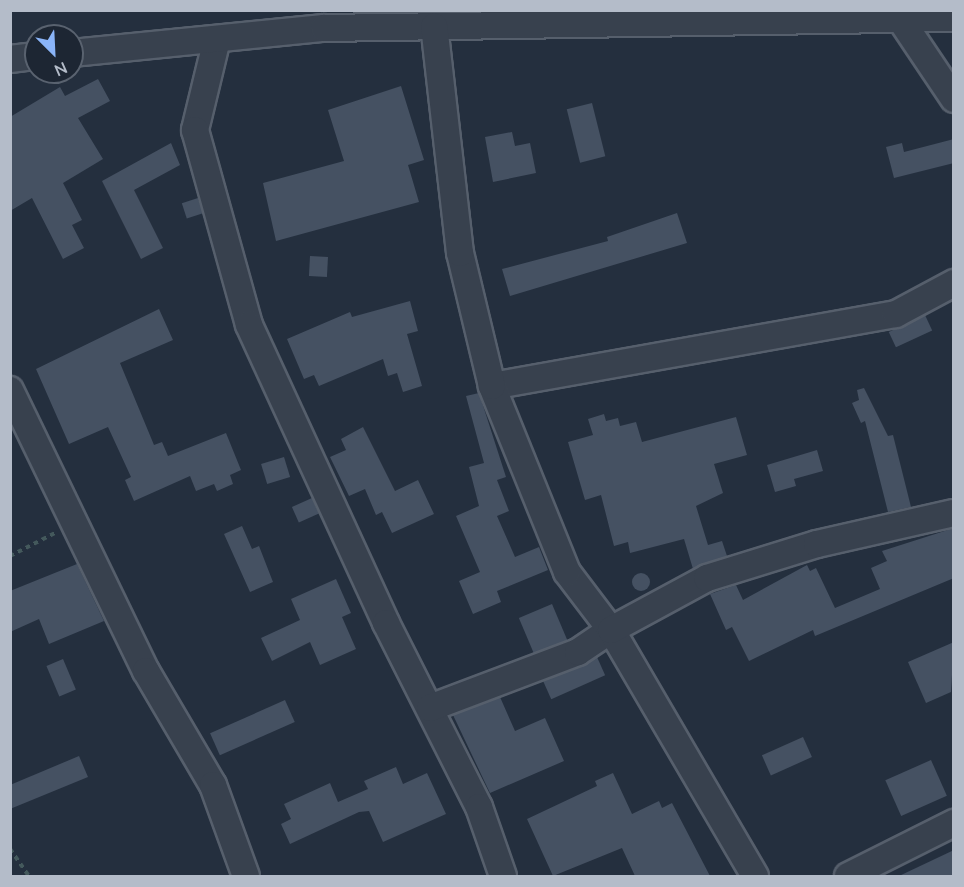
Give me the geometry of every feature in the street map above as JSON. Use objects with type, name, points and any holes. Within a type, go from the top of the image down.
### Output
[{"type":"street","points":[[84,52],[217,39],[323,19],[434,26],[954,18]]},
{"type":"street","points":[[901,20],[954,99]]},
{"type":"street","points":[[434,26],[460,254],[492,386],[567,572],[611,630],[755,876]]},
{"type":"street","points":[[217,39],[195,130],[249,325],[386,623],[479,807],[504,876]]},
{"type":"street","points":[[492,386],[896,314],[954,283]]},
{"type":"street","points":[[10,390],[146,671],[213,784],[246,876]]},
{"type":"street","points":[[430,708],[578,652],[611,630],[707,578],[817,544],[954,513]]},
{"type":"street","points":[[848,876],[954,823]]},
{"type":"path","points":[[10,556],[74,522]]},
{"type":"path","points":[[10,849],[29,876]]},
{"type":"building","points":[[98,79],[110,101],[78,118],[103,159],[63,183],[82,220],[72,225],[84,248],[63,259],[32,198],[10,211],[10,117],[60,87],[65,96]]},
{"type":"building","points":[[401,86],[424,160],[408,165],[419,202],[276,241],[263,183],[344,161],[328,110]]},
{"type":"building","points":[[592,103],[605,156],[580,163],[567,109]]},
{"type":"building","points":[[512,132],[515,146],[530,143],[536,173],[493,182],[485,137]]},
{"type":"building","points":[[954,139],[954,163],[894,178],[886,147],[902,143],[904,152]]},
{"type":"building","points":[[171,143],[180,165],[134,190],[163,248],[141,259],[102,181]]},
{"type":"building","points":[[198,198],[203,213],[187,218],[182,203]]},
{"type":"building","points":[[677,213],[687,243],[510,296],[502,269],[608,241],[607,237]]},
{"type":"building","points":[[310,256],[328,257],[327,277],[309,276]]},
{"type":"building","points":[[410,301],[418,331],[407,334],[422,386],[403,392],[397,373],[388,376],[383,359],[319,386],[314,375],[304,379],[287,339],[350,312],[352,317]]},
{"type":"building","points":[[159,309],[173,340],[120,363],[154,445],[162,442],[168,456],[226,433],[241,470],[230,475],[233,484],[217,491],[214,484],[196,491],[190,476],[134,501],[125,480],[131,477],[108,427],[69,444],[36,369]]},
{"type":"building","points":[[925,315],[932,330],[896,347],[889,332]]},
{"type":"building","points":[[864,388],[888,436],[893,435],[911,507],[888,512],[865,421],[861,423],[852,403],[859,400],[857,390]]},
{"type":"building","points":[[479,393],[506,477],[497,480],[509,511],[497,516],[515,557],[539,547],[548,570],[497,591],[501,602],[473,614],[459,581],[480,572],[456,516],[479,506],[469,467],[484,463],[466,396]]},
{"type":"building","points":[[604,414],[606,421],[618,418],[620,426],[636,422],[642,442],[736,417],[747,455],[714,464],[723,493],[696,506],[708,545],[722,541],[727,556],[693,569],[684,539],[630,553],[628,542],[614,546],[601,495],[585,500],[568,442],[593,435],[588,419]]},
{"type":"building","points":[[363,427],[395,491],[418,480],[434,514],[392,533],[382,512],[376,515],[365,489],[349,496],[330,457],[346,450],[341,439]]},
{"type":"building","points":[[817,450],[823,471],[794,479],[796,486],[775,492],[767,465]]},
{"type":"building","points":[[284,457],[290,477],[267,484],[261,464]]},
{"type":"building","points":[[312,498],[319,514],[299,522],[292,507]]},
{"type":"building","points":[[242,526],[252,549],[259,546],[273,582],[250,592],[224,534]]},
{"type":"building","points":[[954,528],[954,578],[815,636],[813,630],[749,661],[732,627],[726,630],[710,594],[736,585],[743,600],[807,565],[810,571],[816,568],[835,608],[880,589],[871,568],[887,561],[882,551]]},
{"type":"building","points":[[77,564],[104,621],[49,644],[39,619],[10,632],[10,591]]},
{"type":"building","points":[[641,573],[647,576],[650,582],[647,588],[641,591],[635,588],[632,582],[635,576]]},
{"type":"building","points":[[336,579],[351,613],[342,617],[356,649],[320,665],[310,642],[272,661],[261,638],[300,620],[291,599]]},
{"type":"building","points":[[552,604],[567,640],[534,654],[519,618]]},
{"type":"building","points":[[954,642],[951,692],[926,703],[908,662]]},
{"type":"building","points":[[597,657],[605,675],[551,699],[543,681]]},
{"type":"building","points":[[63,659],[76,689],[59,696],[46,666]]},
{"type":"building","points":[[500,697],[515,731],[545,718],[564,761],[490,793],[453,715]]},
{"type":"building","points":[[285,700],[295,722],[220,755],[210,733]]},
{"type":"building","points":[[803,737],[812,757],[771,775],[762,755]]},
{"type":"building","points":[[79,756],[88,777],[10,809],[10,785]]},
{"type":"building","points":[[931,760],[947,796],[901,816],[885,780]]},
{"type":"building","points":[[396,767],[403,784],[427,773],[446,814],[383,842],[369,811],[359,812],[290,844],[281,824],[291,819],[284,804],[330,783],[338,802],[368,789],[364,781]]},
{"type":"building","points":[[613,773],[632,814],[659,801],[662,808],[672,803],[710,876],[635,876],[622,848],[553,876],[527,819],[597,786],[595,781]]},
{"type":"building","points":[[954,850],[954,876],[899,876]]}]
